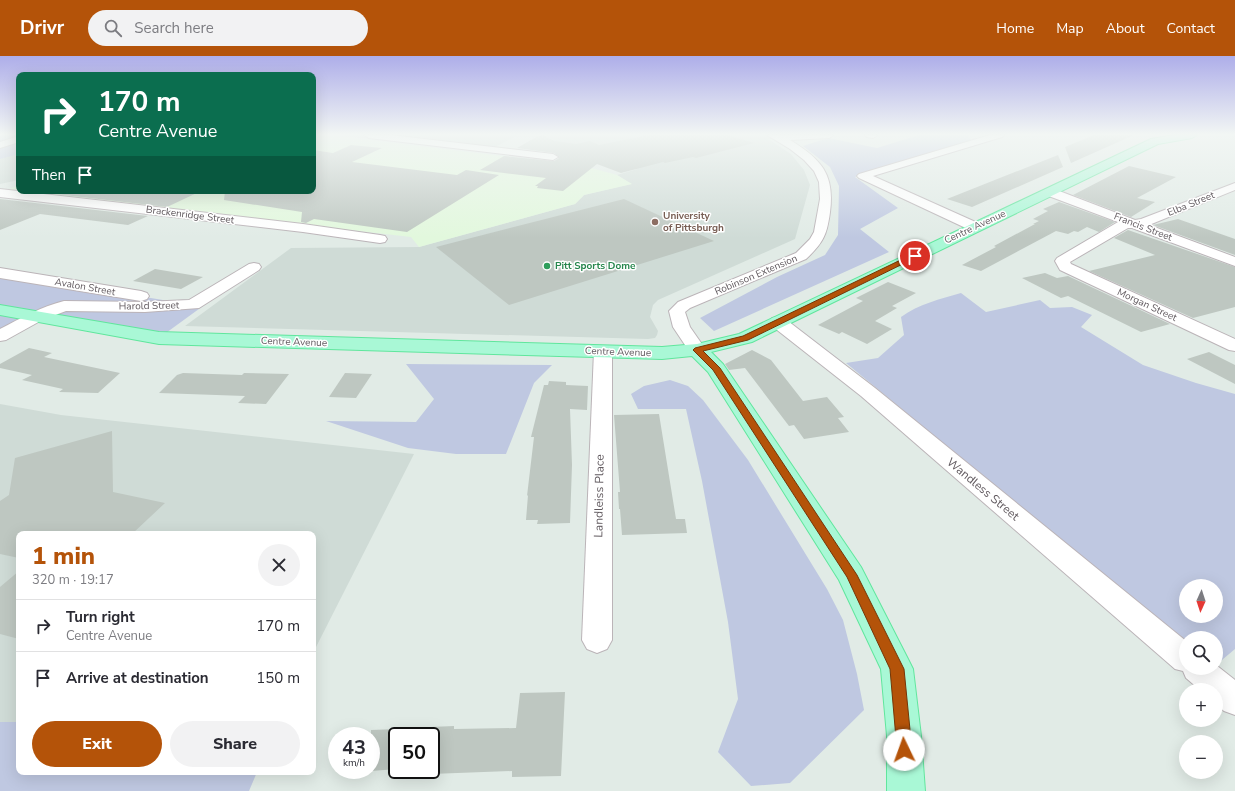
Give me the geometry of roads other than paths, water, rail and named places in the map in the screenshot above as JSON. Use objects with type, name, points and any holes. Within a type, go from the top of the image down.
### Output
[{"type":"main road","name":"Centre Avenue","points":[[0,310],[159,338],[662,353],[697,350],[745,338],[1097,169]]},
{"type":"main road","points":[[697,350],[716,368],[851,575],[897,669],[904,736],[906,791]]},
{"type":"street","name":"Robinson Extension","points":[[697,350],[681,326],[677,317],[677,311],[684,305],[801,256],[821,234],[826,194],[824,178],[817,169]]},
{"type":"street","points":[[885,169],[863,176],[975,227]]},
{"type":"street","name":"Elba Street","points":[[1062,261],[1124,224],[1143,223],[1234,188]]},
{"type":"street","name":"Francis Street","points":[[1050,192],[1235,262]]},
{"type":"street","name":"Brackenridge Street","points":[[0,193],[304,228],[380,239]]},
{"type":"street","name":"Morgan Street","points":[[1062,261],[1065,267],[1235,346]]},
{"type":"street","name":"Harold Street","points":[[0,336],[36,316],[64,306],[145,307],[193,305],[254,266]]},
{"type":"street","name":"Avalon Street","points":[[0,273],[193,305]]},
{"type":"street","name":"Wandless Street","points":[[778,322],[868,392],[1179,653]]},
{"type":"street","name":"Landleiss Place","points":[[597,640],[603,351]]},
{"type":"street","points":[[1205,675],[1235,700]]},
{"type":"place","name":"University of Pittsburgh","points":[[655,222]]},
{"type":"place","name":"Pitt Sports Dome","points":[[547,266]]}]
